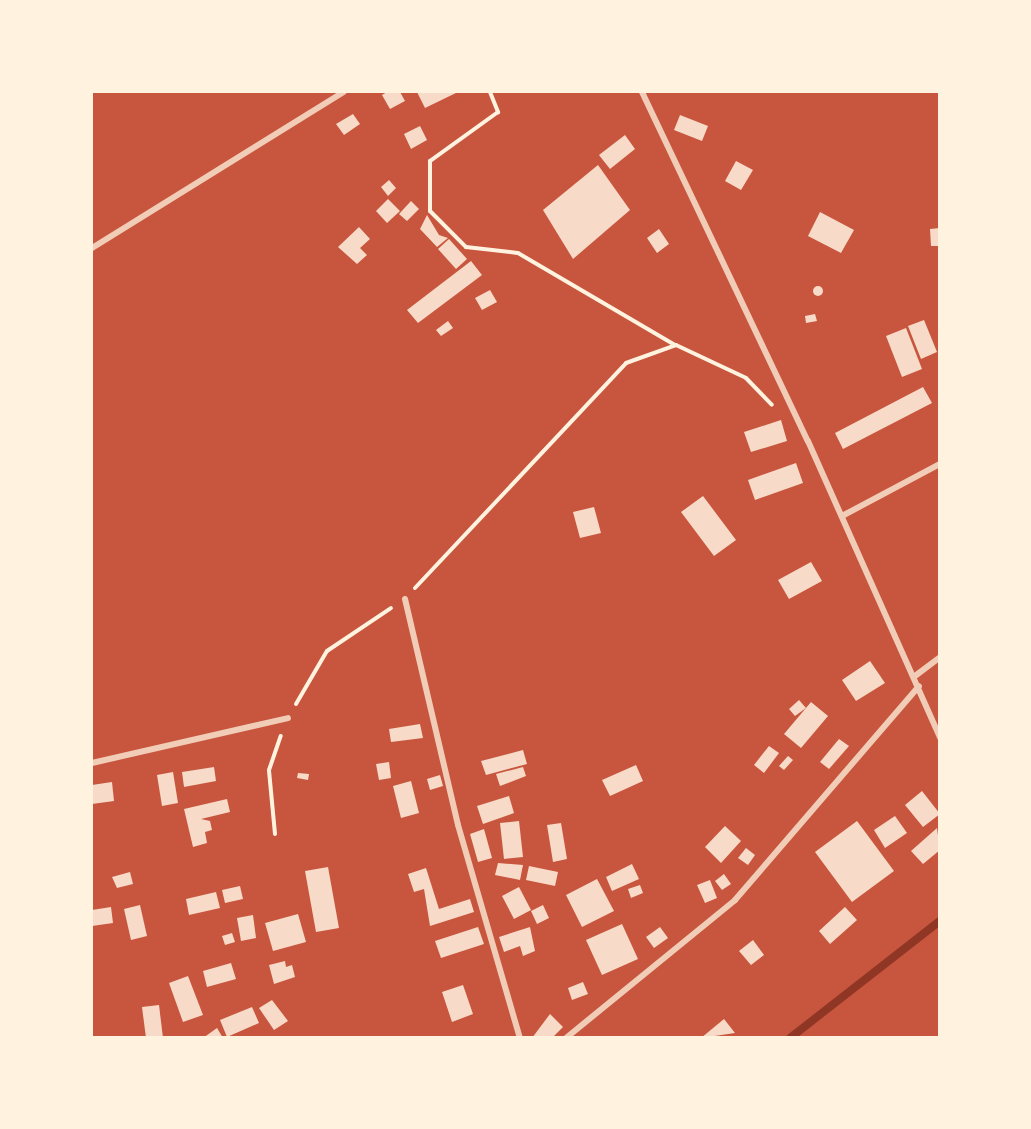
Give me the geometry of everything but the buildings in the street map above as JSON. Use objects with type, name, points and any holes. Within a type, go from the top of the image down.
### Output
[{"type":"street","points":[[92,248],[344,92]]},
{"type":"street","points":[[642,92],[842,516],[915,676],[939,738]]},
{"type":"street","points":[[842,516],[939,464]]},
{"type":"street","points":[[405,599],[458,825],[520,1038]]},
{"type":"street","points":[[915,676],[939,657]]},
{"type":"street","points":[[566,1038],[735,900],[919,686]]},
{"type":"street","points":[[92,763],[288,718]]},
{"type":"path","points":[[490,92],[498,112],[430,161],[430,211],[466,247],[518,253],[676,345],[746,378],[777,409]]},
{"type":"path","points":[[275,834],[269,770],[288,718],[327,651],[405,599],[626,363],[676,345]]},
{"type":"waterway","points":[[790,1038],[940,921]]}]
